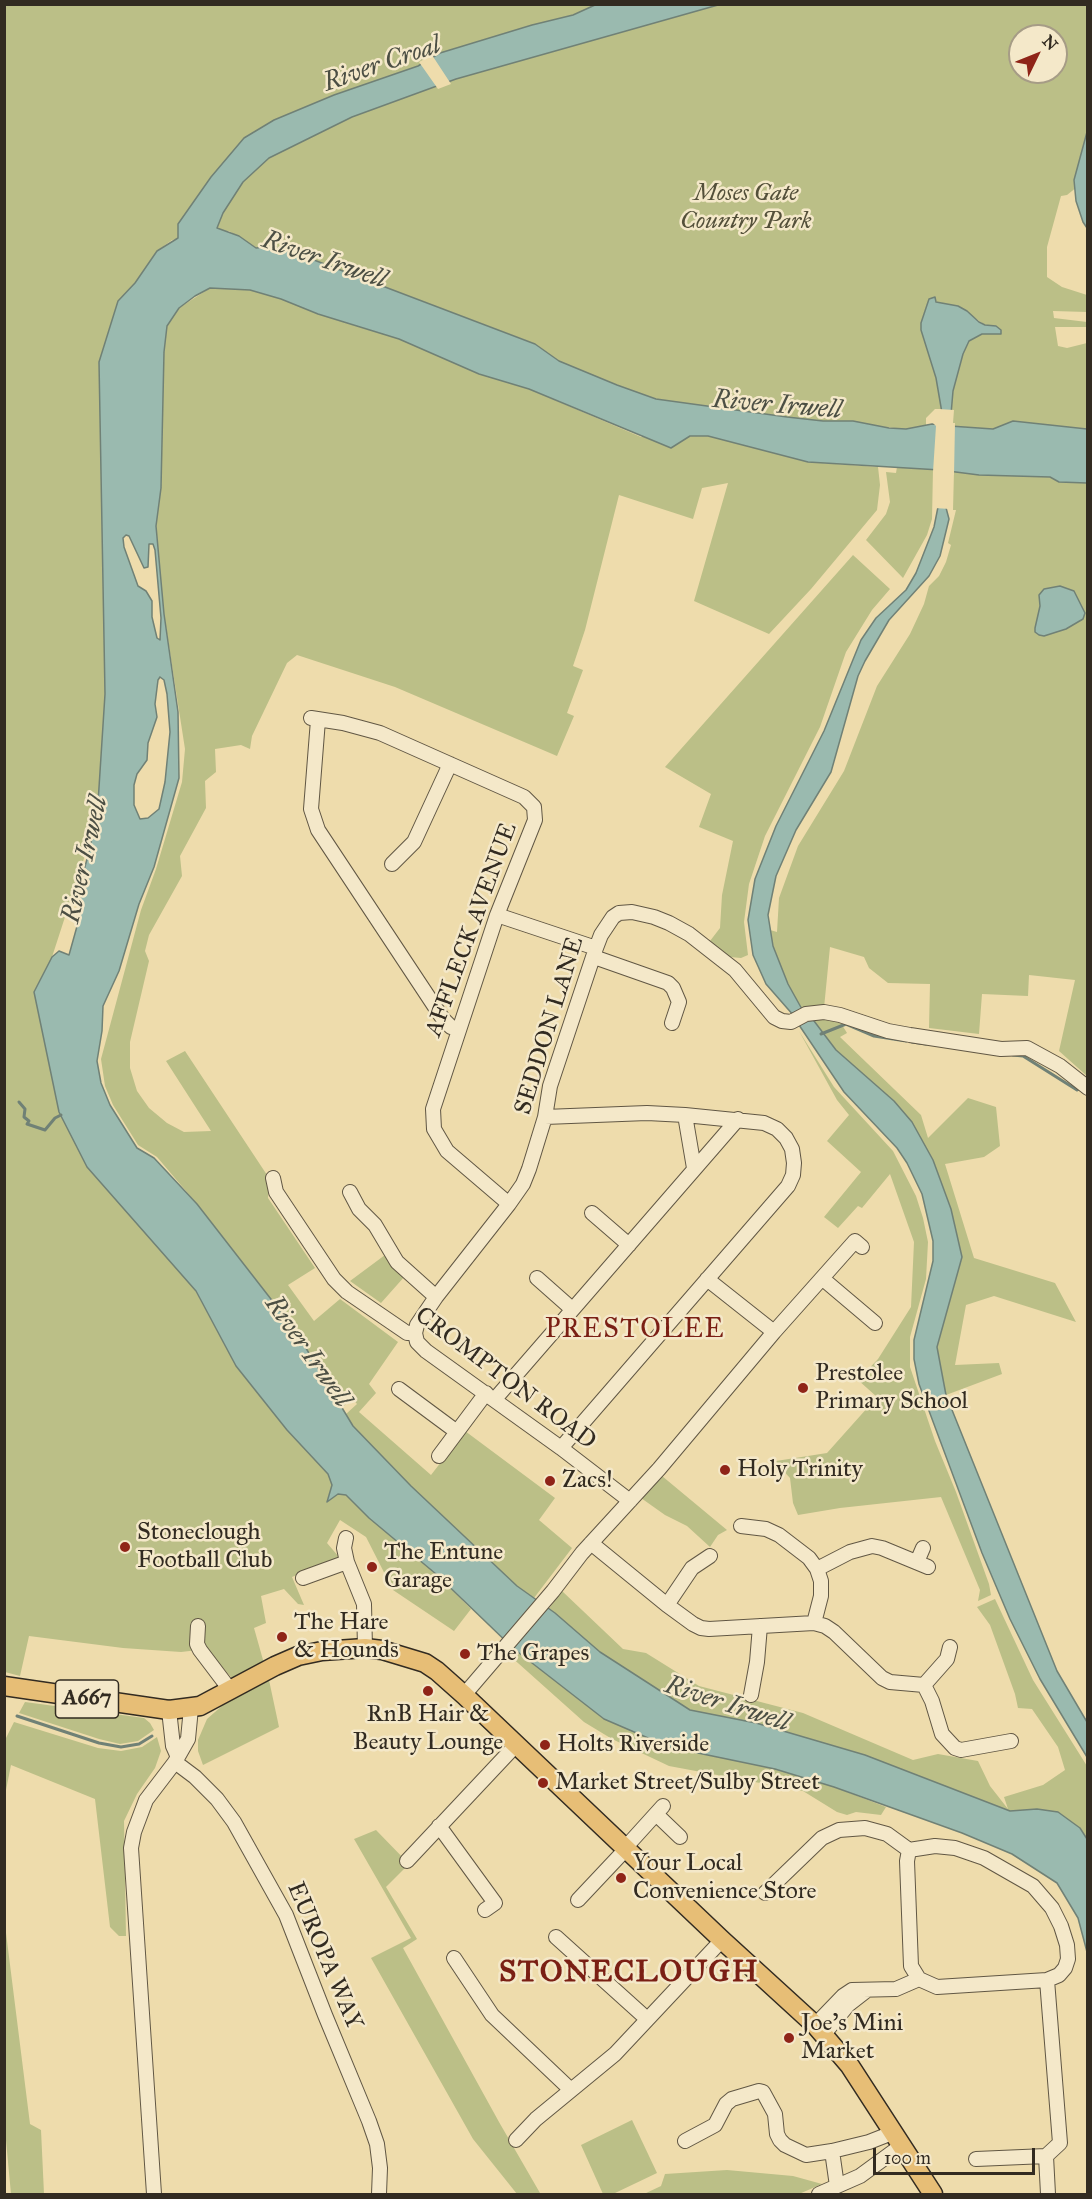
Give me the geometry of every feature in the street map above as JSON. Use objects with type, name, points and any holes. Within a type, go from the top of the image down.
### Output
[{"type":"main road","name":"A667","points":[[4,1686],[170,1710],[191,1708],[231,1691],[267,1670],[298,1656],[322,1651],[365,1648],[397,1653],[425,1664],[437,1671],[464,1695],[625,1849],[820,2030],[850,2066],[933,2194]]},
{"type":"street","name":"AFFLECK AVENUE","points":[[458,1029],[451,1027],[443,1020],[318,830],[311,809],[315,719],[363,727],[524,797],[534,807],[535,820],[497,915],[433,1109],[434,1129],[447,1151],[510,1204]]},
{"type":"street","points":[[396,857],[414,842],[450,764]]},
{"type":"street","name":"SEDDON LANE","points":[[415,1333],[417,1325],[436,1297],[510,1204],[529,1169],[545,1117],[550,1086],[601,935],[614,917],[619,914],[632,912],[669,922],[727,963],[774,1017],[782,1021],[791,1022],[806,1014],[824,1012],[888,1031],[921,1037],[1001,1049],[1027,1048],[1060,1066],[1088,1088]]},
{"type":"street","points":[[497,915],[595,952],[668,983],[673,988],[678,1002],[672,1023]]},
{"type":"street","points":[[545,1117],[647,1113],[764,1123],[777,1129],[786,1138],[792,1149],[795,1163],[788,1186],[561,1448]]},
{"type":"street","points":[[685,1115],[694,1168]]},
{"type":"street","points":[[439,1456],[457,1432],[572,1309],[738,1119]]},
{"type":"street","name":"CROMPTON ROAD","points":[[273,1178],[276,1192],[334,1279],[347,1292],[407,1333],[415,1333],[417,1342],[426,1351],[561,1448],[630,1501]]},
{"type":"street","points":[[349,1190],[359,1209],[375,1225],[397,1262],[436,1297]]},
{"type":"street","points":[[592,1213],[629,1245]]},
{"type":"street","points":[[464,1695],[591,1543],[630,1501],[855,1240],[862,1247]]},
{"type":"street","points":[[537,1278],[572,1309]]},
{"type":"street","points":[[707,1279],[774,1332]]},
{"type":"street","points":[[823,1279],[865,1308],[875,1323]]},
{"type":"street","points":[[399,1389],[457,1432]]},
{"type":"street","points":[[750,1522],[779,1535],[809,1558],[817,1569],[821,1581],[821,1596],[814,1623]]},
{"type":"street","points":[[346,1538],[344,1548],[347,1562],[363,1604],[365,1648]]},
{"type":"street","points":[[591,1543],[667,1605],[701,1628],[814,1623],[834,1632],[882,1678],[890,1682],[924,1685]]},
{"type":"street","points":[[817,1569],[850,1552],[872,1546],[923,1565],[923,1548]]},
{"type":"street","points":[[303,1578],[347,1562]]},
{"type":"street","points":[[667,1605],[692,1568],[705,1563]]},
{"type":"street","points":[[198,1626],[197,1644],[200,1650],[231,1691]]},
{"type":"street","points":[[751,1695],[760,1626]]},
{"type":"street","points":[[924,1685],[947,1659],[950,1647]]},
{"type":"street","points":[[754,1676],[770,1678]]},
{"type":"street","points":[[924,1685],[932,1701],[942,1734],[955,1748],[962,1750],[1011,1741]]},
{"type":"street","points":[[154,2194],[132,1848],[134,1832],[146,1800],[188,1739],[191,1708]]},
{"type":"street","points":[[170,1710],[176,1759]]},
{"type":"street","points":[[407,1861],[516,1745]]},
{"type":"street","name":"EUROPA WAY","points":[[176,1759],[217,1799],[234,1822],[286,1915],[374,2136],[380,2168],[379,2194]]},
{"type":"street","points":[[578,1900],[659,1810],[680,1837]]},
{"type":"street","points":[[440,1827],[495,1903],[484,1910]]},
{"type":"street","points":[[766,1893],[822,1838],[839,1830],[864,1828],[887,1834],[909,1850],[935,1846],[955,1848],[984,1858],[1033,1886],[1052,1908],[1067,1945],[1068,1959],[1065,1968],[1053,1978],[938,1987],[916,1975]]},
{"type":"street","points":[[909,1850],[906,1871],[916,1975]]},
{"type":"street","points":[[556,1937],[647,2019]]},
{"type":"street","points":[[572,1951],[581,1940]]},
{"type":"street","points":[[516,2140],[536,2119],[615,2054],[722,1940]]},
{"type":"street","points":[[454,1958],[492,2015],[571,2090]]},
{"type":"street","points":[[820,2030],[843,1996],[852,1990],[896,1989],[916,1975]]},
{"type":"street","points":[[976,2159],[1046,2156],[1060,2143],[1053,1978]]},
{"type":"street","points":[[685,2141],[715,2125],[726,2104],[732,2099],[759,2091],[763,2092],[775,2114],[777,2134],[785,2145],[806,2155],[896,2139]]},
{"type":"street","points":[[819,2194],[860,2176],[896,2139]]},
{"type":"street","points":[[832,2151],[837,2186]]},
{"type":"street","points":[[1046,2156],[1048,2194]]},
{"type":"green space","name":"Moses Gate Country Park","points":[[4,5],[1087,5],[1087,179],[1067,195],[1061,196],[1047,247],[1047,277],[1062,287],[1087,295],[1087,312],[1053,311],[1054,318],[1087,322],[1087,327],[1055,327],[1058,346],[1067,348],[1087,343],[1087,429],[1013,421],[993,429],[950,426],[953,391],[963,354],[969,341],[982,334],[992,334],[996,326],[985,325],[958,306],[929,299],[921,323],[942,409],[935,409],[926,418],[926,425],[906,429],[853,421],[823,421],[787,417],[656,399],[559,361],[533,343],[285,249],[256,248],[229,231],[172,240],[157,251],[135,283],[118,301],[103,800],[52,957],[34,992],[236,1366],[287,1430],[328,1474],[332,1485],[327,1501],[338,1494],[346,1495],[369,1518],[436,1574],[471,1609],[454,1631],[393,1590],[366,1537],[340,1520],[327,1543],[339,1557],[292,1577],[304,1605],[298,1604],[284,1589],[261,1596],[266,1623],[254,1628],[265,1667],[236,1683],[207,1649],[181,1652],[123,1648],[29,1636],[20,1676],[5,1672]]},
{"type":"green space","points":[[210,288],[250,290],[399,339],[479,374],[529,389],[641,437],[708,436],[808,462],[878,467],[880,485],[877,510],[811,589],[769,634],[694,601],[728,483],[702,488],[693,519],[619,495],[585,630],[573,666],[583,670],[567,713],[574,716],[557,756],[395,687],[297,655],[287,663],[252,736],[250,749],[241,745],[215,749],[216,772],[205,781],[206,808],[180,856],[182,876],[149,935],[145,951],[149,961],[130,1042],[130,1068],[137,1091],[149,1108],[167,1123],[184,1132],[211,1131],[166,1061],[185,1051],[269,1178],[268,1198],[315,1268],[288,1285],[314,1321],[340,1299],[398,1342],[369,1384],[376,1393],[359,1412],[431,1475],[465,1431],[555,1498],[539,1520],[572,1548],[534,1598],[517,1586],[411,1486],[353,1426],[346,1414],[357,1404],[352,1398],[342,1408],[295,1330],[197,1204],[157,1157],[138,1145],[113,1105],[105,1086],[101,1059],[141,910],[182,782],[185,749],[164,614],[156,526],[161,488],[164,352],[167,326],[179,308]]},
{"type":"green space","points":[[897,467],[933,469],[932,519],[927,535],[903,578],[866,540],[886,514],[890,502],[886,472],[896,473]]},
{"type":"green space","points":[[954,471],[979,475],[1050,477],[1059,482],[1087,483],[1087,1076],[1059,1051],[1075,980],[1029,975],[1028,996],[982,994],[979,1034],[929,1028],[930,984],[888,983],[869,968],[864,957],[830,947],[824,1008],[803,1011],[788,984],[773,946],[770,930],[777,932],[779,898],[798,846],[844,771],[877,686],[910,634],[924,604],[929,586],[939,576],[946,562],[956,510],[953,510]]},
{"type":"green space","points":[[853,555],[890,589],[872,610],[846,652],[820,727],[765,836],[749,884],[744,922],[748,955],[741,958],[730,957],[710,941],[720,928],[722,895],[733,841],[699,827],[711,794],[665,767]]},
{"type":"green space","points":[[811,1017],[839,1020],[847,1033],[840,1037],[921,1115],[928,1138],[968,1098],[996,1107],[1000,1146],[984,1157],[945,1164],[974,1258],[1055,1283],[1076,1322],[994,1296],[966,1305],[955,1365],[999,1363],[1002,1374],[946,1395],[937,1347],[962,1257],[951,1209],[933,1160],[894,1101],[836,1050]]},
{"type":"green space","points":[[799,1031],[834,1087],[893,1151],[916,1196],[923,1218],[928,1242],[926,1279],[910,1337],[910,1367],[935,1441],[989,1584],[991,1595],[978,1601],[980,1590],[941,1497],[798,1515],[793,1503],[790,1478],[776,1461],[827,1453],[877,1397],[858,1380],[878,1359],[911,1307],[914,1242],[890,1174],[862,1208],[858,1206],[838,1228],[824,1217],[861,1172],[827,1141],[849,1115],[837,1100]]},
{"type":"green space","points":[[385,1255],[405,1276],[381,1303],[350,1281]]},
{"type":"green space","points":[[662,1476],[727,1530],[718,1535],[710,1547],[687,1526],[665,1515],[641,1498]]},
{"type":"green space","points":[[562,1591],[623,1649],[646,1653],[699,1686],[803,1713],[913,1760],[938,1754],[978,1761],[990,1786],[1008,1809],[1004,1797],[1043,1785],[1065,1770],[1058,1747],[1032,1709],[1018,1708],[990,1625],[977,1607],[995,1599],[1033,1680],[1087,1766],[1087,1839],[1080,1828],[1037,1809],[1010,1811],[865,1755],[756,1723],[690,1710],[600,1652],[555,1613],[548,1610]]},
{"type":"green space","points":[[514,1649],[604,1719],[669,1747],[775,1769],[834,1787],[886,1807],[881,1815],[856,1812],[847,1815],[837,1812],[803,1791],[669,1766],[612,1739],[584,1722],[509,1655]]},
{"type":"green space","points":[[269,1680],[279,1727],[203,1765],[198,1751],[198,1740],[207,1719],[223,1705]]},
{"type":"green space","points":[[25,1702],[144,1718],[154,1730],[138,1741],[120,1744],[19,1713]]},
{"type":"green space","points":[[14,1722],[98,1748],[121,1751],[142,1747],[157,1737],[161,1751],[155,1768],[137,1794],[124,1821],[126,1936],[119,1936],[110,1927],[95,1799],[11,1765],[5,1795],[4,1742]]},
{"type":"green space","points":[[376,1830],[409,1864],[386,1887],[417,1939],[403,1948],[540,2193],[554,2194],[517,2194],[473,2139],[371,1958],[411,1938],[354,1839]]},
{"type":"green space","points":[[4,1917],[30,2124],[41,2130],[44,2194],[11,2194],[4,2119]]},
{"type":"green space","points":[[632,2120],[657,2173],[613,2194],[603,2194],[581,2145]]},
{"type":"green space","points":[[727,2170],[793,2176],[822,2184],[799,2194],[644,2194],[661,2186],[665,2174]]},
{"type":"water","name":"River Irwell","points":[[595,5],[718,5],[456,79],[352,117],[269,158],[243,182],[223,213],[217,228],[239,236],[256,248],[285,249],[535,344],[559,361],[656,399],[787,417],[823,421],[853,421],[889,428],[906,429],[932,424],[942,425],[936,378],[921,330],[929,299],[935,297],[936,302],[958,306],[979,322],[996,326],[1001,330],[1001,334],[982,334],[969,341],[953,391],[950,426],[993,429],[1013,421],[1087,429],[1087,483],[1059,482],[1050,477],[979,475],[948,471],[945,504],[949,519],[940,556],[929,576],[889,620],[865,661],[858,676],[831,772],[796,830],[776,876],[768,915],[773,946],[788,984],[803,1011],[794,1016],[766,984],[753,955],[748,920],[755,879],[776,826],[824,731],[861,640],[876,618],[906,590],[916,573],[934,527],[939,502],[940,470],[808,462],[708,436],[690,436],[671,448],[529,389],[479,374],[399,339],[318,314],[281,299],[250,290],[210,288],[195,296],[179,308],[167,326],[164,352],[161,488],[156,526],[164,614],[178,712],[179,778],[154,867],[139,904],[119,971],[103,1006],[97,1061],[101,1083],[110,1105],[137,1148],[154,1158],[197,1204],[295,1330],[353,1426],[411,1486],[517,1586],[555,1613],[600,1652],[690,1710],[756,1723],[865,1755],[1010,1811],[1037,1809],[1058,1812],[1080,1828],[1087,1839],[1087,1952],[1078,1918],[1057,1883],[1012,1854],[962,1833],[834,1787],[775,1769],[669,1747],[604,1719],[514,1649],[436,1574],[369,1518],[346,1495],[338,1494],[327,1502],[332,1485],[328,1474],[287,1430],[236,1366],[196,1291],[87,1167],[59,1112],[34,992],[52,957],[59,951],[69,955],[81,912],[80,885],[90,848],[98,803],[105,694],[99,362],[118,301],[135,283],[157,251],[178,238],[178,224],[211,177],[244,138],[274,120],[334,95],[418,66],[440,53],[573,15]],"holes":[[[126,535],[129,536],[144,568],[148,567],[149,544],[153,544],[155,550],[161,618],[160,640],[157,638],[152,617],[152,601],[146,591],[138,586],[124,547],[123,538]],[[160,677],[164,680],[167,694],[170,732],[165,782],[159,809],[148,818],[140,819],[134,805],[134,785],[137,774],[147,760],[148,743],[157,717],[155,704]]]},
{"type":"water","points":[[1087,132],[1087,228],[1076,201],[1074,180]]},
{"type":"water","points":[[1060,586],[1074,591],[1085,613],[1083,619],[1066,629],[1044,636],[1039,635],[1035,632],[1035,628],[1040,606],[1039,595],[1044,589]]},
{"type":"water","points":[[811,1017],[836,1050],[894,1101],[912,1122],[933,1160],[951,1209],[962,1257],[937,1347],[946,1395],[1057,1671],[1087,1722],[1087,1757],[1040,1679],[1010,1619],[982,1553],[919,1384],[914,1359],[914,1340],[933,1261],[933,1241],[922,1194],[897,1148],[844,1092],[797,1022]]},
{"type":"pier","points":[[432,55],[451,84],[438,89],[419,62]]},
{"type":"pier","points":[[939,409],[954,410],[954,475],[950,474],[950,509],[934,508],[937,473],[933,472],[936,426],[931,421],[940,422]]},
{"type":"waterway","points":[[821,1034],[846,1024],[874,1036],[906,1041]]},
{"type":"waterway","points":[[912,1042],[926,1044]]},
{"type":"waterway","points":[[1013,1055],[1023,1056],[1077,1090],[1080,1088]]},
{"type":"waterway","points":[[19,1102],[25,1109],[24,1117],[29,1121],[27,1124],[45,1130],[55,1118],[61,1115]]},
{"type":"waterway","points":[[17,1716],[99,1743],[121,1747],[139,1744],[152,1736]]},
{"type":"place","name":"Prestolee Primary School","points":[[803,1388]]},
{"type":"place","name":"Holy Trinity","points":[[725,1470]]},
{"type":"place","name":"Zacs!","points":[[550,1481]]},
{"type":"place","name":"Stoneclough Football Club","points":[[125,1547]]},
{"type":"place","name":"The Entune Garage","points":[[372,1567]]},
{"type":"place","name":"The Hare & Hounds","points":[[282,1637]]},
{"type":"place","name":"The Grapes","points":[[465,1654]]},
{"type":"place","name":"RnB Hair & Beauty Lounge","points":[[428,1691]]},
{"type":"place","name":"Holts Riverside","points":[[545,1745]]},
{"type":"place","name":"Market Street/Sulby Street","points":[[543,1783]]},
{"type":"place","name":"Your Local Convenience Store","points":[[621,1878]]},
{"type":"place","name":"Joe's Mini Market","points":[[789,2038]]},
{"type":"district","name":"PRESTOLEE","points":[[635,1330]]},
{"type":"district","name":"STONECLOUGH","points":[[629,1974]]},
{"type":"water label","name":"River Croal","points":[[382,65]]}]
